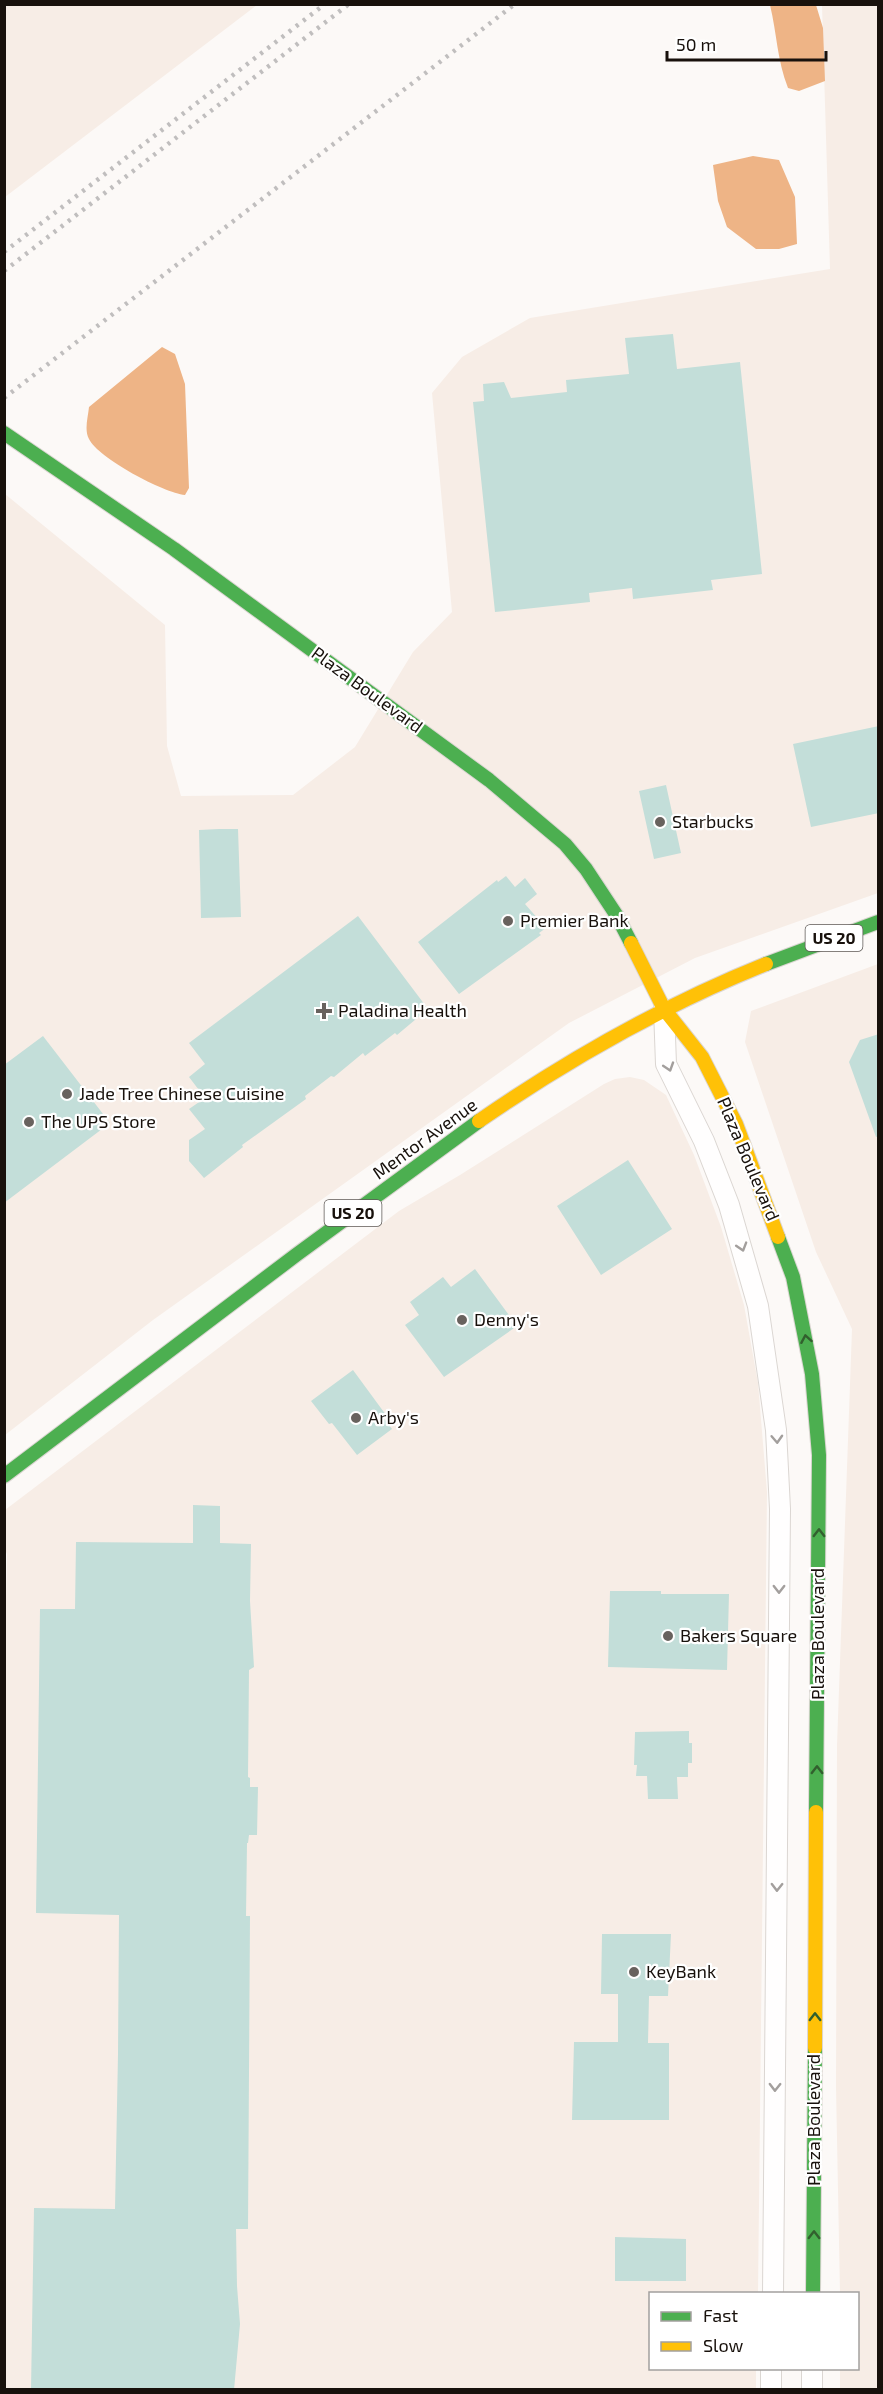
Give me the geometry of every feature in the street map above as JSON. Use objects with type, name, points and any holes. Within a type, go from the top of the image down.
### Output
[{"type":"street","name":"Plaza Boulevard","points":[[4,433],[174,549],[480,774],[534,816],[565,844],[586,869],[617,916],[664,1009],[702,1057],[736,1124],[793,1277],[812,1374],[819,1455],[813,2292]]},
{"type":"street","name":"Mentor Avenue","points":[[4,1476],[190,1333],[501,1106],[562,1066],[664,1009],[780,959],[879,922]]},
{"type":"street","name":"Plaza Boulevard","points":[[664,1009],[666,1064],[704,1142],[729,1205],[758,1306],[776,1430],[780,1521],[773,2292]]},
{"type":"street","points":[[771,2370],[771,2390]]},
{"type":"street","points":[[812,2370],[812,2390]]},
{"type":"shaded area","points":[[5,4],[257,4],[257,5],[5,197]]},
{"type":"shaded area","points":[[770,5],[816,5],[823,28],[825,81],[799,91],[788,88]]},
{"type":"shaded area","points":[[822,5],[878,5],[878,893],[695,958],[569,1023],[153,1320],[5,1435],[5,494],[165,625],[167,746],[181,796],[293,795],[355,747],[413,652],[452,612],[432,393],[462,357],[530,318],[830,269]]},
{"type":"shaded area","points":[[753,156],[779,160],[795,197],[797,244],[779,249],[756,249],[727,227],[718,201],[713,165]]},
{"type":"shaded area","points":[[162,347],[175,354],[185,384],[189,488],[185,495],[162,488],[118,465],[95,447],[87,432],[89,407]]},
{"type":"shaded area","points":[[878,964],[878,2389],[840,2389],[840,2370],[859,2370],[859,2292],[840,2292],[836,2087],[837,1745],[852,1329],[816,1252],[745,1042],[751,1011]]},
{"type":"shaded area","points":[[630,1077],[644,1080],[666,1095],[694,1155],[721,1227],[744,1305],[758,1383],[767,1492],[758,2292],[649,2292],[649,2370],[756,2370],[756,2389],[5,2389],[4,1683],[7,1554],[5,1550],[5,1510],[399,1211],[615,1079]]},
{"type":"building","points":[[673,334],[677,369],[740,362],[762,574],[711,580],[713,590],[633,599],[632,588],[589,593],[590,602],[495,612],[473,402],[484,401],[483,384],[504,382],[511,398],[567,392],[566,380],[629,374],[625,338]]},
{"type":"building","points":[[879,726],[879,813],[811,827],[793,744]]},
{"type":"building","name":"Starbucks","points":[[666,785],[681,853],[654,859],[639,791]]},
{"type":"building","points":[[238,829],[241,917],[201,918],[199,830]]},
{"type":"building","points":[[506,876],[515,887],[525,878],[537,894],[525,904],[546,928],[539,933],[541,935],[459,994],[418,942],[497,880],[498,882]]},
{"type":"building","points":[[358,916],[428,1009],[397,1035],[395,1033],[365,1056],[363,1053],[334,1077],[331,1076],[305,1096],[306,1099],[242,1145],[243,1147],[204,1178],[189,1161],[189,1140],[205,1129],[189,1109],[205,1098],[189,1077],[205,1064],[189,1043]]},
{"type":"building","points":[[879,1034],[879,1136],[876,1137],[849,1062],[860,1040]]},
{"type":"building","points":[[43,1036],[110,1123],[4,1203],[4,1065]]},
{"type":"building","points":[[628,1160],[672,1229],[601,1275],[557,1206]]},
{"type":"building","name":"Denny's","points":[[475,1269],[517,1326],[444,1377],[405,1325],[419,1315],[410,1302],[443,1277],[451,1287]]},
{"type":"building","points":[[353,1370],[386,1415],[383,1417],[392,1429],[357,1455],[311,1401]]},
{"type":"building","points":[[193,1505],[220,1506],[220,1543],[251,1544],[250,1601],[254,1667],[249,1670],[248,1777],[250,1787],[258,1787],[257,1835],[249,1835],[247,1843],[246,1916],[250,1916],[248,2229],[236,2229],[240,2324],[234,2390],[31,2390],[34,2208],[115,2209],[118,2054],[119,1915],[36,1913],[40,1609],[75,1609],[76,1542],[193,1543]]},
{"type":"building","points":[[610,1591],[729,1594],[727,1670],[608,1667]]},
{"type":"building","points":[[689,1731],[689,1743],[692,1743],[692,1763],[688,1763],[688,1777],[677,1777],[678,1799],[648,1799],[647,1776],[636,1776],[635,1732]]},
{"type":"building","points":[[602,1934],[671,1934],[668,1996],[649,1996],[648,2043],[669,2043],[669,2120],[572,2120],[574,2042],[618,2042],[618,1994],[601,1994]]},
{"type":"building","points":[[615,2237],[686,2239],[686,2281],[615,2281]]},
{"type":"railway","points":[[4,252],[325,4]]},
{"type":"railway","points":[[4,271],[349,4]]},
{"type":"railway","points":[[4,398],[515,4]]},
{"type":"traffic: fast","points":[[4,433],[174,549],[489,780],[565,844],[586,869],[617,916],[631,943]]},
{"type":"traffic: fast","points":[[766,964],[878,922]]},
{"type":"traffic: fast","points":[[4,1476],[296,1255],[479,1121]]},
{"type":"traffic: fast","points":[[778,1237],[793,1277],[812,1374],[819,1455],[816,1812]]},
{"type":"traffic: fast","points":[[813,2292],[815,2048]]},
{"type":"traffic: slow","points":[[631,943],[664,1009],[702,1057],[736,1124],[778,1237]]},
{"type":"traffic: slow","points":[[479,1121],[547,1076],[654,1015],[766,964]]},
{"type":"traffic: slow","points":[[815,2048],[816,1812]]},
{"type":"place","name":"Starbucks","points":[[660,822]]},
{"type":"place","name":"Premier Bank","points":[[508,921]]},
{"type":"place","name":"Paladina Health","points":[[324,1011]]},
{"type":"place","name":"Jade Tree Chinese Cuisine","points":[[67,1094]]},
{"type":"place","name":"The UPS Store","points":[[29,1122]]},
{"type":"place","name":"Denny's","points":[[462,1320]]},
{"type":"place","name":"Arby's","points":[[356,1418]]},
{"type":"place","name":"Bakers Square","points":[[668,1636]]},
{"type":"place","name":"KeyBank","points":[[634,1972]]}]
